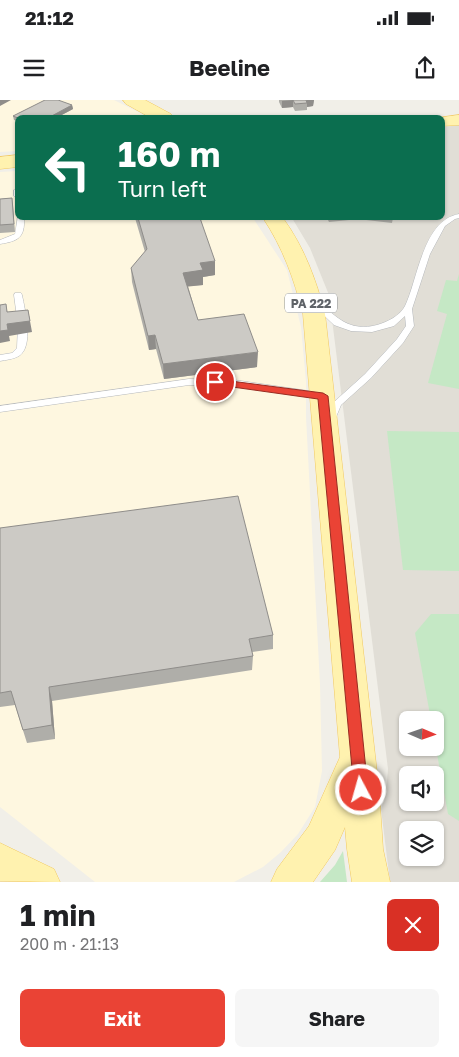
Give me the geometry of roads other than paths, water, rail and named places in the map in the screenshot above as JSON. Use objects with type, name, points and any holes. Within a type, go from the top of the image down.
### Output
[{"type":"main road","points":[[132,100],[160,115]]},
{"type":"main road","points":[[445,121],[459,120]]},
{"type":"main road","points":[[0,164],[15,162]]},
{"type":"main road","name":"PA 222","points":[[274,220],[291,246],[304,275],[317,335],[365,849],[371,882]]},
{"type":"main road","points":[[290,882],[322,838],[358,758]]},
{"type":"main road","points":[[0,863],[18,882]]},
{"type":"main road","points":[[0,863],[41,882]]},
{"type":"lane","points":[[0,158],[15,157]]},
{"type":"lane","points":[[326,432],[337,404],[368,376],[400,341],[410,326],[408,309],[431,245],[442,225],[453,217],[459,216]]},
{"type":"lane","points":[[0,242],[13,239],[20,234],[20,220]]},
{"type":"lane","points":[[0,358],[12,356],[20,352],[24,344],[18,295]]},
{"type":"lane","points":[[310,299],[337,323],[351,328],[372,328],[391,324],[408,309]]},
{"type":"lane","points":[[0,409],[189,382],[215,382],[323,396]]}]
